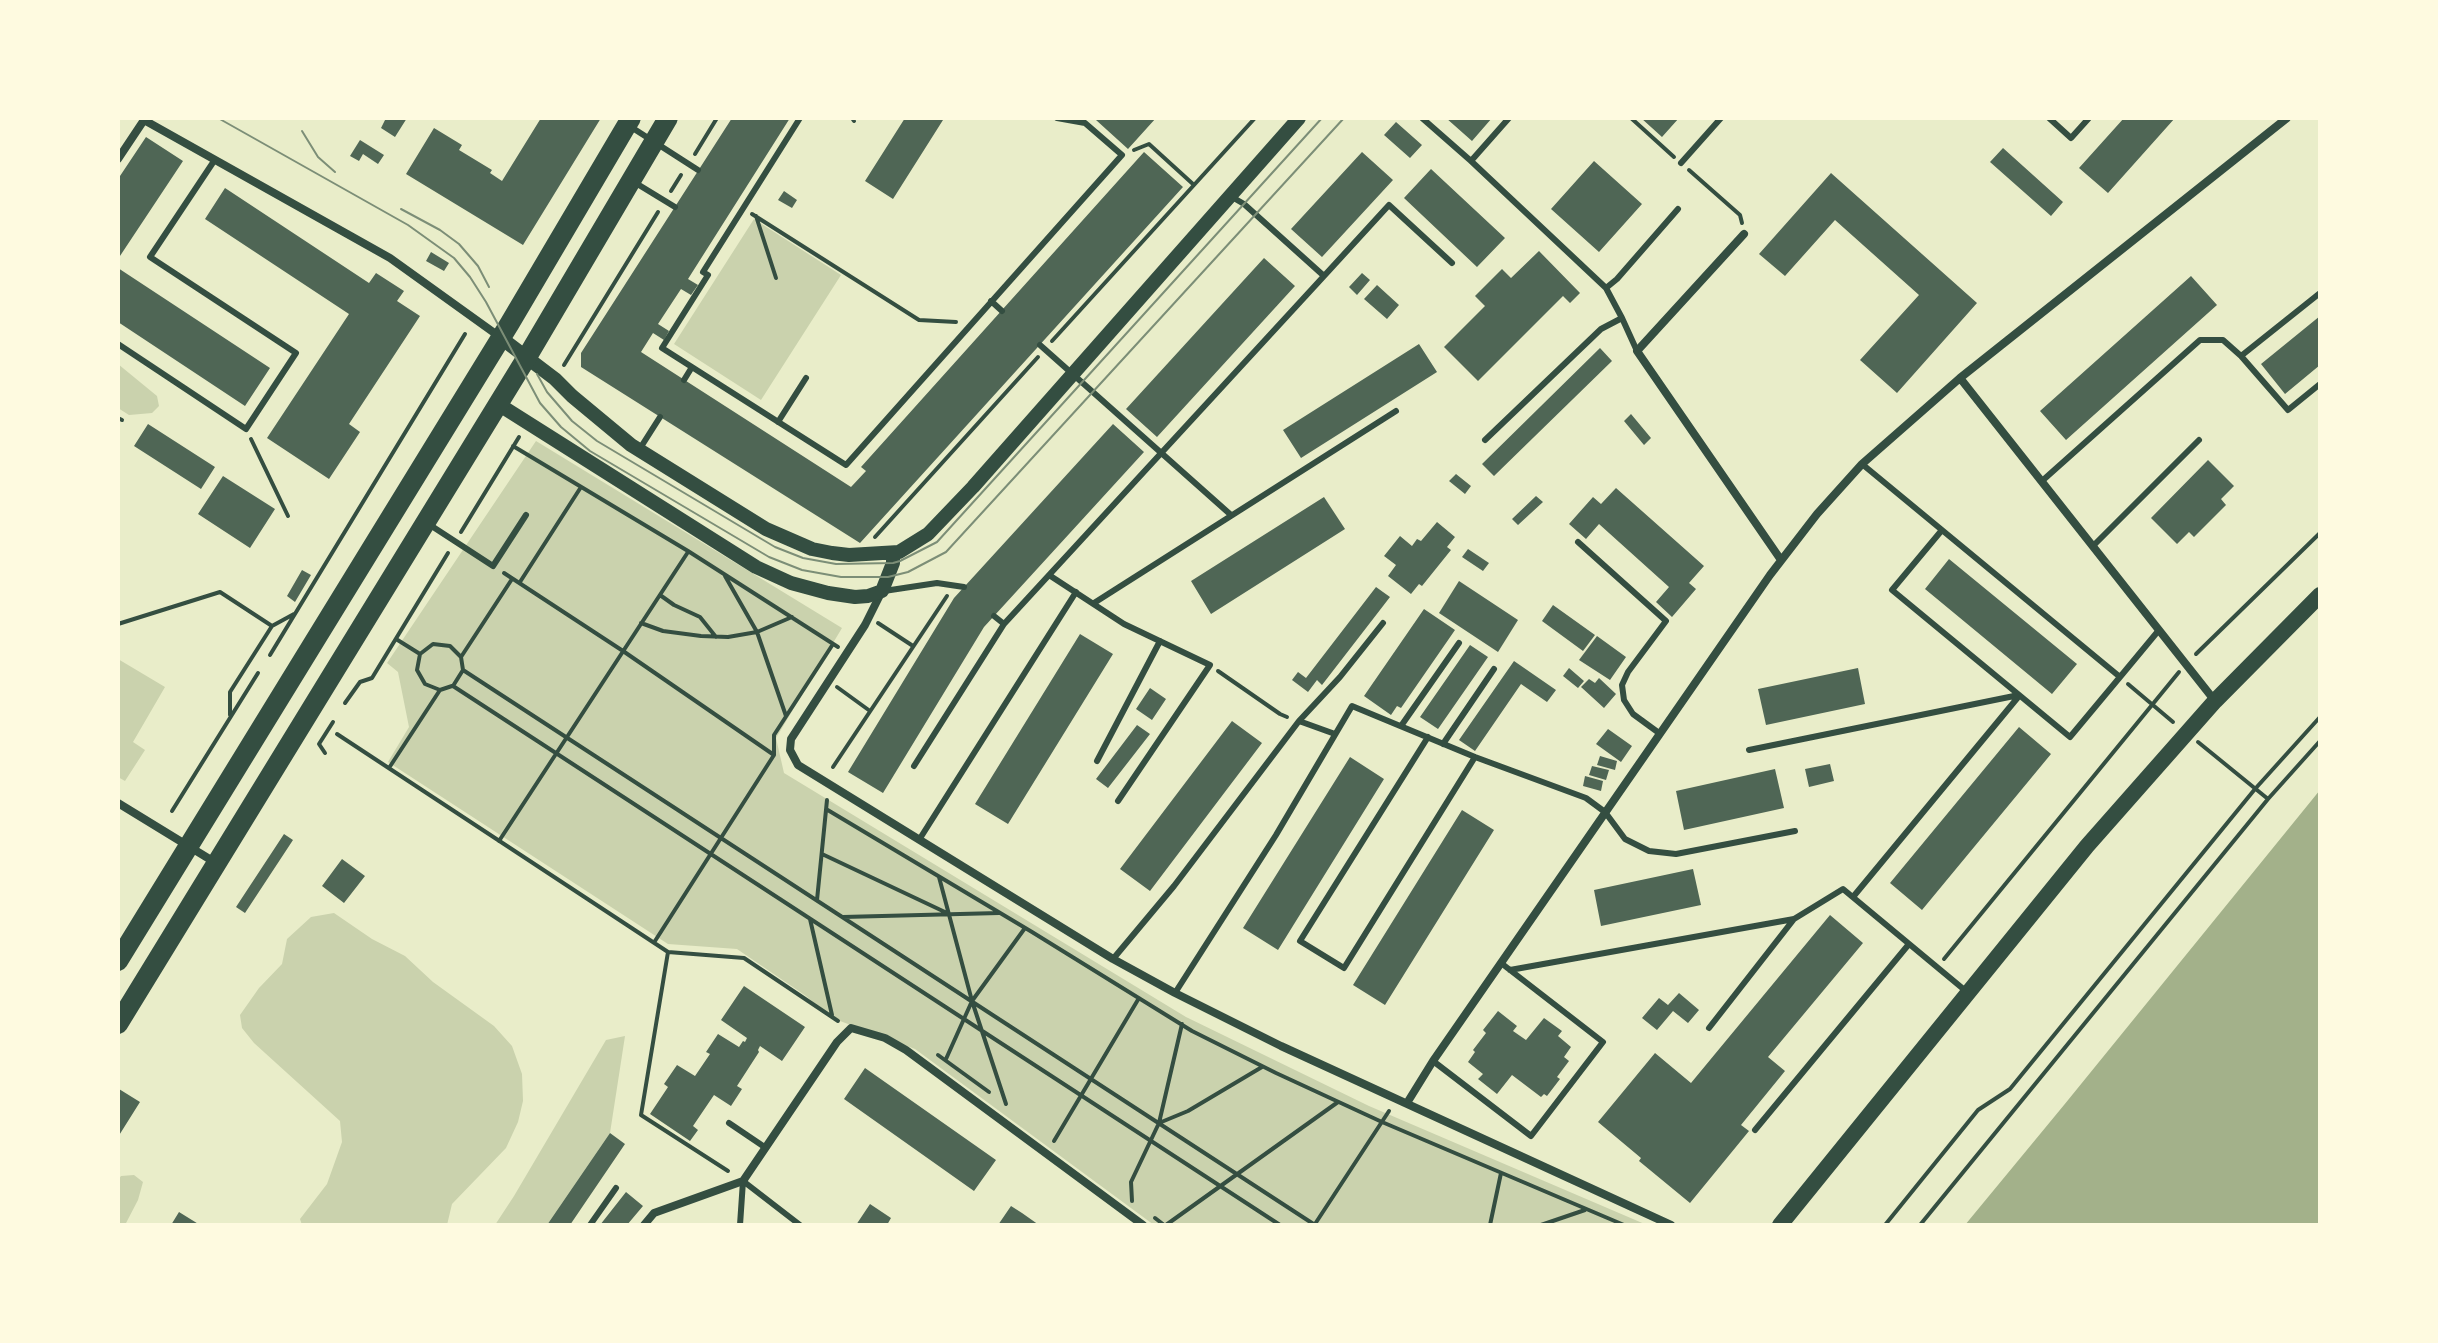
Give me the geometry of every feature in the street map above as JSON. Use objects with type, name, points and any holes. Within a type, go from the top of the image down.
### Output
[{"type":"main road","points":[[118,1024],[527,357],[668,118]]},
{"type":"main road","points":[[118,961],[501,338],[629,121]]},
{"type":"main road","points":[[1780,1225],[2087,846],[2215,701],[2320,595]]},
{"type":"street","points":[[118,159],[142,119],[390,258],[527,357],[639,450],[766,529],[812,549],[849,555],[893,553],[928,534],[1299,118]]},
{"type":"street","points":[[1407,1103],[1659,733],[1817,514],[1862,464],[1960,378],[2287,118]]},
{"type":"street","points":[[1744,234],[1637,351],[1781,560]]},
{"type":"street","points":[[1960,378],[2215,701]]},
{"type":"street","points":[[498,404],[756,567],[791,583],[828,593],[855,597],[882,591]]},
{"type":"street","points":[[893,553],[893,563],[869,617],[791,739],[790,750],[798,765],[1113,959],[1175,993],[1281,1046],[1671,1225]]},
{"type":"street","points":[[118,803],[218,864]]},
{"type":"street","points":[[644,1225],[654,1213],[743,1181],[837,1042],[851,1028],[885,1038],[906,1050],[1143,1225]]},
{"type":"lane","points":[[800,118],[703,272],[708,275],[662,348],[846,465],[1122,155],[1087,120],[1057,118]]},
{"type":"lane","points":[[1422,118],[1606,288],[1637,351]]},
{"type":"lane","points":[[1471,161],[1509,118]]},
{"type":"lane","points":[[1681,163],[1721,118]]},
{"type":"lane","points":[[2049,118],[2071,138],[2089,118]]},
{"type":"lane","points":[[629,121],[653,142],[698,170]]},
{"type":"lane","points":[[118,344],[246,429],[296,353],[150,257],[214,161]]},
{"type":"lane","points":[[630,180],[675,207]]},
{"type":"lane","points":[[1229,195],[1244,204],[1324,276]]},
{"type":"lane","points":[[740,197],[746,205]]},
{"type":"lane","points":[[914,766],[1004,624],[1389,205],[1452,263]]},
{"type":"lane","points":[[1606,288],[1678,209]]},
{"type":"lane","points":[[717,233],[725,238]]},
{"type":"lane","points":[[2241,356],[2320,293]]},
{"type":"lane","points":[[991,301],[1002,311]]},
{"type":"lane","points":[[1485,440],[1601,329],[1622,318]]},
{"type":"lane","points":[[2042,481],[2200,340],[2223,340],[2288,410],[2320,384]]},
{"type":"lane","points":[[1042,348],[1231,515]]},
{"type":"lane","points":[[684,380],[692,367]]},
{"type":"lane","points":[[778,422],[806,378]]},
{"type":"lane","points":[[1094,603],[1396,411]]},
{"type":"lane","points":[[639,450],[660,417]]},
{"type":"lane","points":[[2093,546],[2199,440]]},
{"type":"lane","points":[[1862,464],[2120,677]]},
{"type":"lane","points":[[426,522],[493,566],[526,515]]},
{"type":"lane","points":[[1942,530],[1892,590],[2070,737],[2159,630]]},
{"type":"lane","points":[[1578,542],[1666,621],[1628,672],[1622,685],[1624,700],[1633,714],[1659,733]]},
{"type":"lane","points":[[1049,575],[1124,624],[1210,665],[1118,801]]},
{"type":"lane","points":[[882,591],[937,583],[964,587]]},
{"type":"lane","points":[[919,840],[1076,592]]},
{"type":"lane","points":[[994,616],[1004,624]]},
{"type":"lane","points":[[1113,959],[1174,886],[1299,721],[1340,677],[1383,623]]},
{"type":"lane","points":[[1097,761],[1160,641]]},
{"type":"lane","points":[[1401,726],[1459,643]]},
{"type":"lane","points":[[1443,744],[1494,669]]},
{"type":"lane","points":[[1749,750],[2019,695]]},
{"type":"lane","points":[[1853,897],[2019,695]]},
{"type":"lane","points":[[1175,993],[1276,835],[1352,706],[1475,757],[1586,798],[1605,812],[1625,839],[1649,851],[1676,854],[1795,831]]},
{"type":"lane","points":[[1299,721],[1335,734]]},
{"type":"lane","points":[[1428,737],[1300,941],[1344,968],[1475,757]]},
{"type":"lane","points":[[1709,1028],[1794,919],[1843,889],[1967,992]]},
{"type":"lane","points":[[1510,970],[1794,919]]},
{"type":"lane","points":[[1755,1130],[1909,944]]},
{"type":"lane","points":[[1433,1061],[1531,1136],[1603,1042],[1501,963]]},
{"type":"lane","points":[[729,1123],[766,1148]]},
{"type":"lane","points":[[740,1225],[743,1181]]},
{"type":"lane","points":[[743,1181],[800,1225]]},
{"type":"lane","points":[[590,1225],[616,1188]]},
{"type":"path","points":[[563,367],[717,118]]},
{"type":"path","points":[[873,538],[1042,348],[1255,118]]},
{"type":"path","points":[[1631,118],[1740,215],[1744,234]]},
{"type":"path","points":[[1122,155],[1149,144],[1194,185]]},
{"type":"path","points":[[746,205],[756,216],[919,320],[973,322]]},
{"type":"path","points":[[756,216],[776,278]]},
{"type":"path","points":[[270,655],[465,334]]},
{"type":"path","points":[[246,429],[288,516]]},
{"type":"path","points":[[345,703],[360,682],[372,678],[520,434]]},
{"type":"path","points":[[513,446],[688,551],[847,652]]},
{"type":"path","points":[[519,583],[581,487]]},
{"type":"path","points":[[1937,967],[2186,664],[2320,533]]},
{"type":"path","points":[[499,841],[688,551]]},
{"type":"path","points":[[493,566],[774,755],[655,941]]},
{"type":"path","points":[[724,574],[757,632],[786,716]]},
{"type":"path","points":[[461,657],[512,579]]},
{"type":"path","points":[[833,767],[953,586]]},
{"type":"path","points":[[118,624],[220,592],[272,626]]},
{"type":"path","points":[[660,595],[700,617],[716,637]]},
{"type":"path","points":[[230,718],[230,692],[272,626],[295,613]]},
{"type":"path","points":[[641,623],[663,631],[716,637],[757,632],[792,617]]},
{"type":"path","points":[[869,617],[913,646]]},
{"type":"path","points":[[396,639],[420,654]]},
{"type":"path","points":[[433,644],[450,646],[461,657],[463,670],[453,686],[440,690],[425,684],[417,670],[420,654],[433,644]]},
{"type":"path","points":[[1210,665],[1280,714],[1299,721]]},
{"type":"path","points":[[463,670],[1315,1225],[1397,1099]]},
{"type":"path","points":[[172,811],[258,673]]},
{"type":"path","points":[[828,681],[870,711]]},
{"type":"path","points":[[453,686],[1280,1225]]},
{"type":"path","points":[[389,768],[440,690]]},
{"type":"path","points":[[1885,1225],[1978,1110],[2010,1089],[2255,789],[2320,717]]},
{"type":"path","points":[[325,753],[319,744],[333,722]]},
{"type":"path","points":[[337,734],[668,952],[744,958],[832,1018],[810,918]]},
{"type":"path","points":[[1920,1225],[2268,799],[2320,741]]},
{"type":"path","points":[[817,900],[827,800]]},
{"type":"path","points":[[822,854],[949,914]]},
{"type":"path","points":[[939,877],[972,1001],[1006,1104]]},
{"type":"path","points":[[842,917],[1001,913]]},
{"type":"path","points":[[946,1059],[972,1001],[1025,928]]},
{"type":"path","points":[[668,952],[641,1115],[743,1181]]},
{"type":"path","points":[[1054,1141],[1139,998]]},
{"type":"path","points":[[1132,1201],[1131,1182],[1159,1123],[1182,1024]]},
{"type":"path","points":[[1159,1123],[1188,1111],[1262,1066]]},
{"type":"path","points":[[1166,1225],[1338,1102]]},
{"type":"path","points":[[1490,1225],[1501,1173]]},
{"type":"path","points":[[1541,1225],[1587,1210]]},
{"type":"shaded area","points":[[754,219],[841,275],[761,400],[674,344]]},
{"type":"shaded area","points":[[118,364],[157,396],[159,406],[152,413],[129,415],[118,408]]},
{"type":"shaded area","points":[[536,441],[842,628],[776,738],[784,773],[1186,1017],[1369,1106],[1647,1225],[1154,1225],[915,1049],[832,1018],[806,996],[737,949],[668,944],[388,762],[409,727],[398,672],[387,663]]},
{"type":"shaded area","points":[[118,659],[165,687],[133,742],[145,750],[125,781],[118,777]]},
{"type":"shaded area","points":[[2320,790],[2320,1225],[1965,1225],[2064,1105]]},
{"type":"shaded area","points":[[334,913],[372,939],[405,956],[433,982],[494,1026],[512,1046],[522,1074],[523,1101],[518,1122],[506,1148],[452,1204],[447,1225],[302,1225],[300,1219],[327,1184],[342,1142],[340,1121],[254,1043],[242,1028],[240,1015],[259,988],[282,964],[287,939],[311,917]]},
{"type":"shaded area","points":[[625,1036],[610,1133],[547,1225],[495,1225],[606,1040]]},
{"type":"shaded area","points":[[134,1175],[143,1182],[138,1200],[125,1225],[118,1225],[118,1180],[121,1176]]},
{"type":"building","points":[[386,118],[407,118],[395,137],[381,128]]},
{"type":"building","points":[[541,118],[601,118],[523,245],[406,174],[434,128],[462,145],[459,150],[492,170],[490,173],[502,181]]},
{"type":"building","points":[[732,118],[790,118],[688,279],[698,285],[691,295],[681,289],[658,324],[669,331],[664,340],[653,333],[641,352],[851,487],[866,471],[861,467],[1144,152],[1183,187],[860,543],[581,367],[581,353]]},
{"type":"building","points":[[905,118],[943,120],[893,199],[865,181]]},
{"type":"building","points":[[1156,118],[1128,149],[1096,120]]},
{"type":"building","points":[[1446,118],[1492,118],[1472,141]]},
{"type":"building","points":[[1641,118],[1679,118],[1662,137]]},
{"type":"building","points":[[2124,118],[2175,118],[2108,193],[2079,168]]},
{"type":"building","points":[[1396,122],[1422,145],[1410,158],[1384,135]]},
{"type":"building","points":[[146,137],[183,161],[118,259],[118,179]]},
{"type":"building","points":[[360,140],[384,155],[378,164],[363,154],[359,161],[350,156]]},
{"type":"building","points":[[2003,148],[2063,202],[2051,216],[1990,162]]},
{"type":"building","points":[[1362,152],[1393,180],[1322,257],[1291,229]]},
{"type":"building","points":[[1594,161],[1642,204],[1599,252],[1551,209]]},
{"type":"building","points":[[1431,169],[1505,238],[1477,267],[1404,198]]},
{"type":"building","points":[[1831,173],[1977,303],[1897,393],[1860,360],[1919,295],[1835,220],[1785,276],[1759,254]]},
{"type":"building","points":[[225,188],[369,283],[376,273],[404,291],[397,301],[420,316],[349,424],[360,432],[329,479],[267,438],[349,314],[205,219]]},
{"type":"building","points":[[784,191],[797,200],[792,208],[778,200]]},
{"type":"building","points":[[1539,251],[1580,293],[1570,303],[1563,296],[1478,381],[1444,347],[1485,306],[1475,296],[1502,269],[1511,278]]},
{"type":"building","points":[[431,252],[449,263],[444,271],[426,261]]},
{"type":"building","points":[[1264,258],[1295,286],[1157,437],[1126,409]]},
{"type":"building","points":[[118,268],[270,368],[245,406],[118,322]]},
{"type":"building","points":[[1362,273],[1370,280],[1357,295],[1349,287]]},
{"type":"building","points":[[2191,276],[2217,305],[2066,440],[2040,411]]},
{"type":"building","points":[[1377,285],[1399,305],[1387,319],[1364,299]]},
{"type":"building","points":[[2320,316],[2320,365],[2285,394],[2261,364]]},
{"type":"building","points":[[1419,344],[1437,372],[1301,458],[1283,430]]},
{"type":"building","points":[[1600,348],[1612,361],[1494,476],[1482,464]]},
{"type":"building","points":[[1631,414],[1651,438],[1644,445],[1624,421]]},
{"type":"building","points":[[148,424],[215,467],[201,489],[134,446]]},
{"type":"building","points":[[1113,424],[1144,452],[984,627],[883,793],[848,772],[954,598]]},
{"type":"building","points":[[2208,460],[2234,486],[2221,499],[2226,505],[2194,537],[2189,532],[2177,544],[2151,518]]},
{"type":"building","points":[[1456,474],[1471,486],[1465,494],[1449,481]]},
{"type":"building","points":[[223,476],[275,509],[250,548],[198,514]]},
{"type":"building","points":[[1616,488],[1704,566],[1689,583],[1696,589],[1672,617],[1656,602],[1669,587],[1599,524],[1586,539],[1569,524],[1593,497],[1601,504]]},
{"type":"building","points":[[1536,496],[1543,502],[1518,525],[1512,519]]},
{"type":"building","points":[[1324,497],[1345,529],[1211,614],[1191,581]]},
{"type":"building","points":[[1437,522],[1455,537],[1447,547],[1451,550],[1422,586],[1419,584],[1411,594],[1388,576],[1396,565],[1384,556],[1400,536],[1412,546],[1417,539],[1421,541]]},
{"type":"building","points":[[1468,549],[1489,563],[1483,571],[1462,557]]},
{"type":"building","points":[[1949,559],[2077,664],[2052,694],[1925,589]]},
{"type":"building","points":[[302,570],[311,575],[295,602],[287,596]]},
{"type":"building","points":[[1459,581],[1518,620],[1498,652],[1439,613]]},
{"type":"building","points":[[1376,587],[1390,597],[1322,685],[1317,680],[1308,692],[1292,680],[1298,672],[1306,678]]},
{"type":"building","points":[[1553,605],[1595,635],[1583,651],[1542,621]]},
{"type":"building","points":[[1424,609],[1455,630],[1401,708],[1397,706],[1391,715],[1364,696]]},
{"type":"building","points":[[1080,634],[1113,654],[1008,824],[975,804]]},
{"type":"building","points":[[1597,636],[1626,657],[1610,680],[1579,660]]},
{"type":"building","points":[[1470,645],[1488,657],[1438,729],[1420,717]]},
{"type":"building","points":[[1514,661],[1556,690],[1547,702],[1521,684],[1475,751],[1459,740]]},
{"type":"building","points":[[1569,668],[1584,681],[1578,688],[1563,676]]},
{"type":"building","points":[[1858,668],[1865,704],[1766,725],[1758,689]]},
{"type":"building","points":[[1599,678],[1616,694],[1604,708],[1581,687],[1589,679],[1595,683]]},
{"type":"building","points":[[1150,688],[1166,699],[1152,720],[1136,709]]},
{"type":"building","points":[[1232,721],[1262,743],[1150,891],[1120,869]]},
{"type":"building","points":[[1137,725],[1150,734],[1108,788],[1096,779]]},
{"type":"building","points":[[2019,727],[2051,754],[1922,910],[1890,883]]},
{"type":"building","points":[[1608,729],[1632,746],[1621,762],[1596,744]]},
{"type":"building","points":[[1600,756],[1617,761],[1615,770],[1597,765]]},
{"type":"building","points":[[1350,757],[1384,779],[1278,950],[1243,928]]},
{"type":"building","points":[[1830,764],[1834,781],[1809,787],[1805,769]]},
{"type":"building","points":[[1592,766],[1609,770],[1606,780],[1589,775]]},
{"type":"building","points":[[1775,769],[1784,808],[1684,830],[1676,791]]},
{"type":"building","points":[[1585,776],[1603,781],[1601,791],[1583,786]]},
{"type":"building","points":[[1462,810],[1494,830],[1385,1005],[1353,985]]},
{"type":"building","points":[[284,834],[293,840],[245,913],[236,907]]},
{"type":"building","points":[[342,859],[365,876],[344,903],[322,886]]},
{"type":"building","points":[[1693,869],[1701,905],[1601,926],[1594,890]]},
{"type":"building","points":[[1830,915],[1863,943],[1768,1057],[1785,1071],[1741,1125],[1749,1131],[1690,1203],[1598,1122],[1655,1053],[1691,1083]]},
{"type":"building","points":[[744,986],[805,1027],[782,1061],[760,1046],[737,1086],[742,1089],[731,1106],[714,1095],[693,1126],[698,1130],[690,1141],[650,1114],[668,1087],[664,1084],[677,1065],[695,1076],[710,1054],[706,1052],[718,1034],[739,1047],[745,1042],[747,1038],[721,1020]]},
{"type":"building","points":[[1679,993],[1699,1010],[1688,1023],[1673,1011],[1657,1030],[1642,1018],[1659,998],[1668,1005]]},
{"type":"building","points":[[1498,1011],[1517,1026],[1513,1031],[1526,1040],[1544,1018],[1562,1031],[1558,1036],[1571,1047],[1564,1057],[1569,1061],[1547,1096],[1544,1094],[1541,1097],[1512,1075],[1497,1094],[1478,1079],[1483,1074],[1468,1062],[1486,1033],[1483,1030]]},
{"type":"building","points":[[865,1068],[996,1160],[974,1191],[844,1099]]},
{"type":"building","points":[[118,1091],[140,1102],[118,1137]]},
{"type":"building","points":[[610,1133],[625,1144],[570,1225],[547,1225]]},
{"type":"building","points":[[626,1192],[643,1206],[627,1225],[600,1225]]},
{"type":"building","points":[[870,1204],[891,1218],[887,1225],[856,1225]]},
{"type":"building","points":[[1011,1206],[1022,1213],[1039,1225],[998,1225]]},
{"type":"building","points":[[179,1212],[200,1225],[171,1225]]},
{"type":"tram line","points":[[218,118],[408,225],[454,258],[486,302],[540,403],[561,427],[590,451],[769,557],[802,570],[841,577],[888,577],[908,572],[946,552],[1344,118]]},
{"type":"tram line","points":[[537,374],[547,392],[572,421],[597,441],[775,547],[803,558],[836,564],[900,561],[937,542],[1322,118]]},
{"type":"tram line","points":[[302,131],[318,157],[335,172]]},
{"type":"tram line","points":[[401,209],[459,244],[478,266],[489,287]]}]
